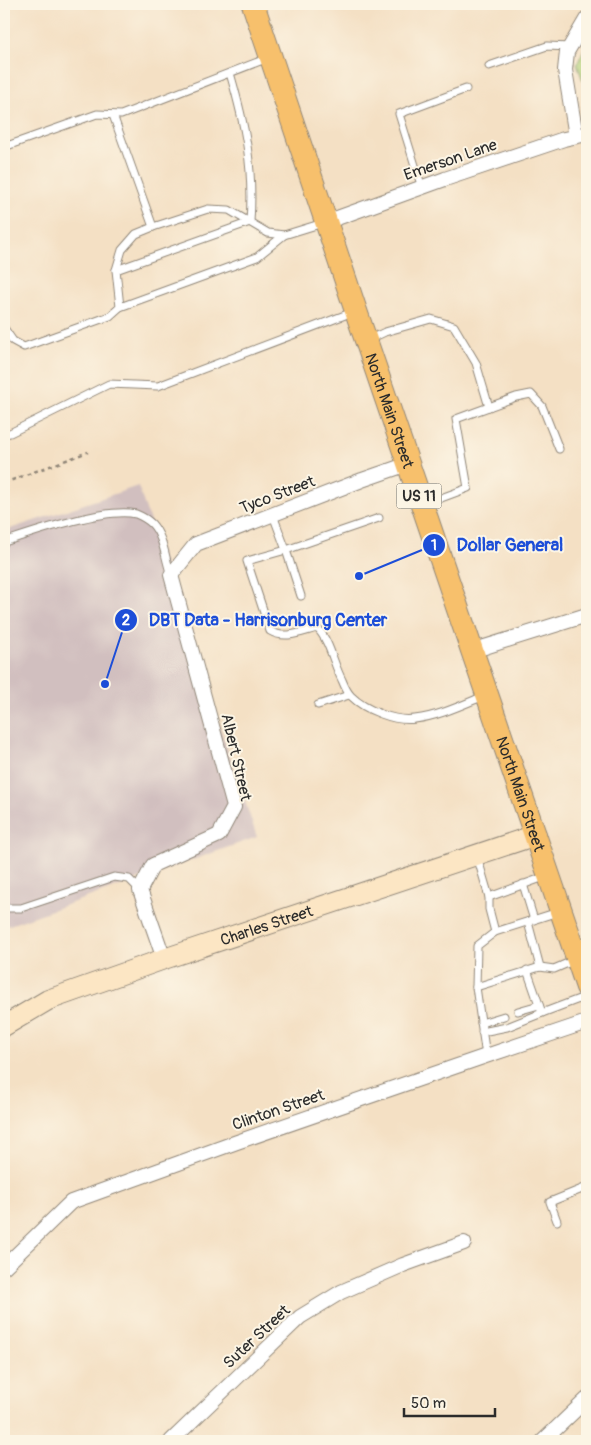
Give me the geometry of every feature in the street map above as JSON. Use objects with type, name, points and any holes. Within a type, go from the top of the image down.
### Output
[{"type":"main road","name":"North Main Street","points":[[253,4],[366,341],[587,986]]},
{"type":"street","points":[[582,135],[565,70],[567,52],[587,18]]},
{"type":"street","name":"Emerson Lane","points":[[326,222],[582,135]]},
{"type":"street","name":"Tyco Street","points":[[171,575],[196,544],[408,464]]},
{"type":"street","name":"Albert Street","points":[[140,890],[153,865],[219,835],[234,807],[171,575]]},
{"type":"street","points":[[472,651],[587,615]]},
{"type":"street","name":"Charles Street","points":[[4,1026],[48,1000],[164,959],[536,835]]},
{"type":"street","points":[[140,890],[164,959]]},
{"type":"street","name":"Clinton Street","points":[[4,1267],[70,1202],[237,1142],[587,1022]]},
{"type":"street","name":"Suter Street","points":[[171,1441],[300,1317],[341,1292],[403,1265],[464,1243]]},
{"type":"street","points":[[543,1441],[587,1399]]},
{"type":"lane","points":[[489,66],[547,46],[570,47]]},
{"type":"lane","points":[[4,147],[97,114],[121,115],[271,57]]},
{"type":"lane","points":[[230,73],[249,151],[252,197],[250,222]]},
{"type":"lane","points":[[422,188],[399,114],[466,89]]},
{"type":"lane","points":[[113,115],[153,227]]},
{"type":"lane","points":[[120,307],[116,270],[122,250],[136,234],[208,208],[229,210],[268,233],[284,235]]},
{"type":"lane","points":[[116,270],[250,222]]},
{"type":"lane","points":[[4,328],[13,341],[24,347],[110,316],[120,307],[257,257],[284,235],[326,222]]},
{"type":"lane","points":[[4,434],[10,433],[109,384],[158,386],[330,319],[356,311]]},
{"type":"lane","points":[[366,341],[385,332],[431,319],[454,326],[476,363],[489,407]]},
{"type":"lane","points":[[422,505],[468,488],[456,419],[516,397],[531,394],[542,406],[559,449]]},
{"type":"lane","points":[[4,542],[35,531],[92,517],[121,513],[134,514],[153,525],[160,537],[171,575]]},
{"type":"lane","points":[[273,515],[301,596]]},
{"type":"lane","points":[[379,518],[286,550],[247,561],[270,631],[278,636],[286,636],[317,628],[323,634],[334,666],[349,695],[362,705],[384,716],[413,720],[445,712],[487,695]]},
{"type":"lane","points":[[318,705],[349,695]]},
{"type":"lane","points":[[476,855],[489,897],[489,909],[495,932]]},
{"type":"lane","points":[[489,897],[549,875]]},
{"type":"lane","points":[[4,908],[23,907],[114,877],[129,879],[140,890]]},
{"type":"lane","points":[[523,884],[540,967]]},
{"type":"lane","points":[[504,892],[506,901]]},
{"type":"lane","points":[[486,1056],[476,987],[477,946],[495,932],[513,924],[531,921],[562,911]]},
{"type":"lane","points":[[476,987],[527,970],[540,967],[554,969],[577,959]]},
{"type":"lane","points":[[527,970],[542,1013]]},
{"type":"lane","points":[[482,1032],[507,1027],[587,996]]},
{"type":"lane","points":[[518,1011],[539,1005]]},
{"type":"lane","points":[[481,1023],[504,1016]]},
{"type":"lane","points":[[557,1221],[550,1202],[587,1187]]},
{"type":"path","points":[[4,483],[88,452]]},
{"type":"shaded area","points":[[138,486],[257,837],[4,927],[4,531]]},
{"type":"green space","points":[[587,43],[587,92],[577,64]]},
{"type":"place","name":"Dollar General","points":[[359,576]]},
{"type":"place","name":"DBT Data - Harrisonburg Center","points":[[105,684]]}]
